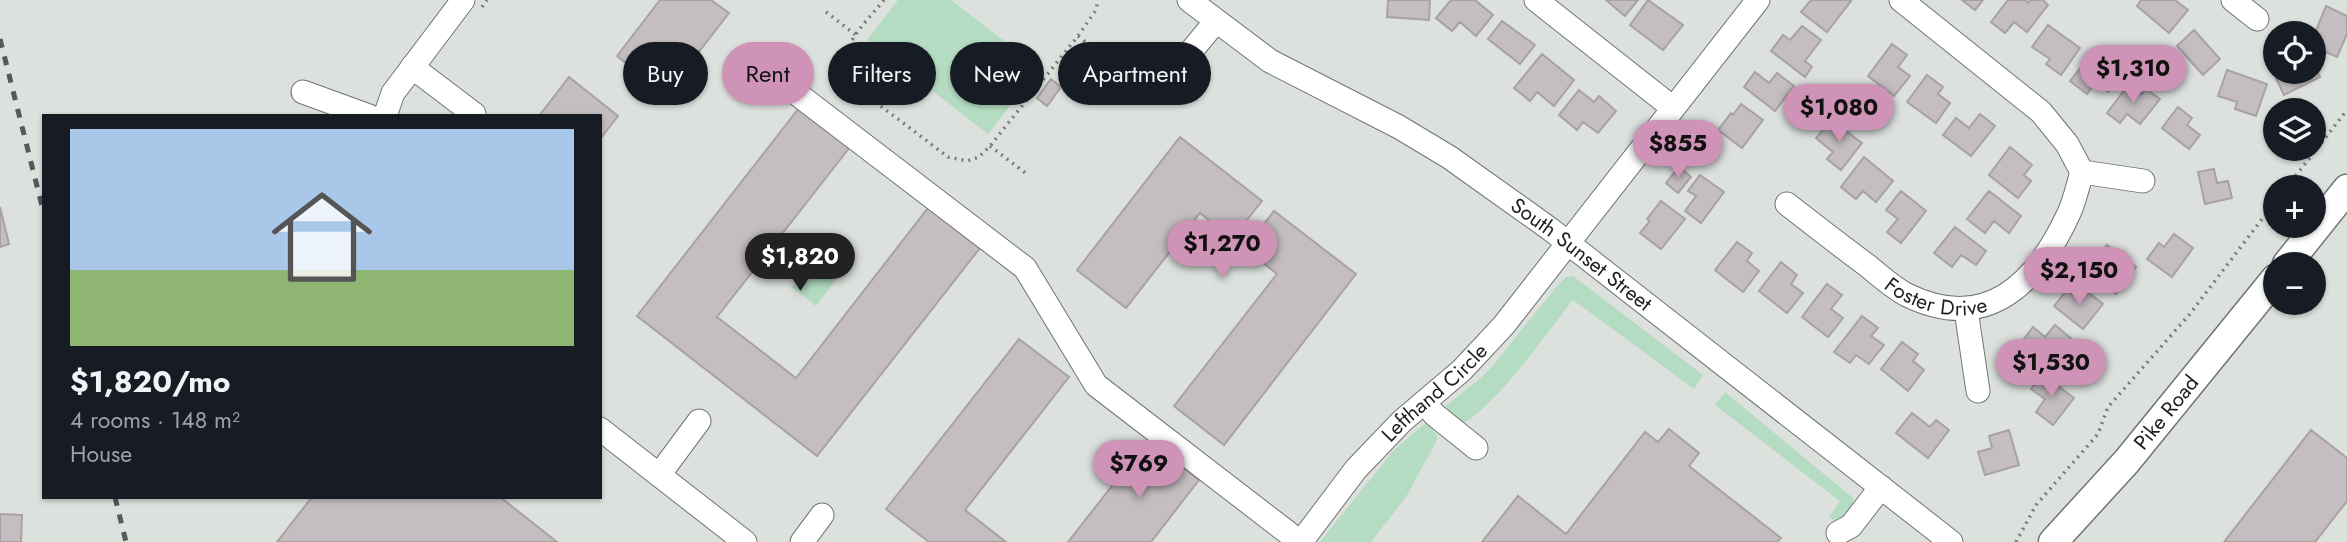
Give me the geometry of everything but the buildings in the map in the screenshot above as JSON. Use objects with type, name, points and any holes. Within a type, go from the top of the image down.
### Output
[{"type":"main road","points":[[2297,252],[2347,189]]},
{"type":"main road","name":"Pike Road","points":[[2053,542],[2127,461],[2263,294]]},
{"type":"street","points":[[386,114],[393,93],[463,0]]},
{"type":"street","name":"South Sunset Street","points":[[1189,0],[1270,61],[1420,138],[1568,244],[1951,542]]},
{"type":"street","points":[[1536,0],[1673,108]]},
{"type":"street","name":"Lefthand Circle","points":[[1301,542],[1356,469],[1402,421],[1462,370],[1504,325],[1758,0]]},
{"type":"street","points":[[1901,0],[2041,111],[2067,144],[2081,172],[2143,181]]},
{"type":"street","points":[[2234,0],[2257,19]]},
{"type":"street","points":[[1199,42],[1216,21]]},
{"type":"street","points":[[411,67],[474,114]]},
{"type":"street","points":[[303,92],[364,114]]},
{"type":"street","points":[[812,105],[1025,268],[1096,385],[1301,542]]},
{"type":"street","name":"Foster Drive","points":[[1787,204],[1905,294],[1934,306],[1966,310],[2002,299],[2025,281],[2051,246],[2071,211],[2081,172]]},
{"type":"street","points":[[1966,310],[1978,391]]},
{"type":"street","points":[[1424,402],[1435,415],[1476,448]]},
{"type":"street","points":[[659,475],[699,421]]},
{"type":"street","points":[[602,431],[745,542]]},
{"type":"street","points":[[1838,533],[1851,526],[1881,487]]},
{"type":"street","points":[[802,542],[822,515]]},
{"type":"path","points":[[884,0],[856,35],[847,51],[846,68],[850,78],[861,90],[947,157],[967,161],[979,157],[990,146],[1078,36],[1096,10],[1098,0]]},
{"type":"path","points":[[826,12],[856,35]]},
{"type":"path","points":[[1078,36],[1086,42]]},
{"type":"path","points":[[2296,175],[2347,110]]},
{"type":"path","points":[[990,146],[1028,175]]},
{"type":"path","points":[[2016,542],[2036,505],[2098,434],[2108,407],[2189,315],[2263,218]]},
{"type":"green space","points":[[898,0],[951,0],[1005,42],[950,42],[950,104],[936,94],[936,42],[867,40]]},
{"type":"green space","points":[[951,105],[1010,105],[988,134]]},
{"type":"green space","points":[[824,243],[849,262],[816,306],[792,287]]},
{"type":"green space","points":[[1573,276],[1703,375],[1694,389],[1573,300],[1488,404],[1459,425],[1442,409],[1483,376],[1558,285],[1566,277]]},
{"type":"green space","points":[[1725,392],[1853,498],[1855,513],[1837,522],[1829,517],[1840,501],[1715,405]]},
{"type":"green space","points":[[1427,422],[1438,438],[1406,497],[1371,542],[1320,542],[1394,450]]},
{"type":"railway","points":[[0,39],[42,206]]},
{"type":"railway","points":[[115,499],[126,542]]}]
